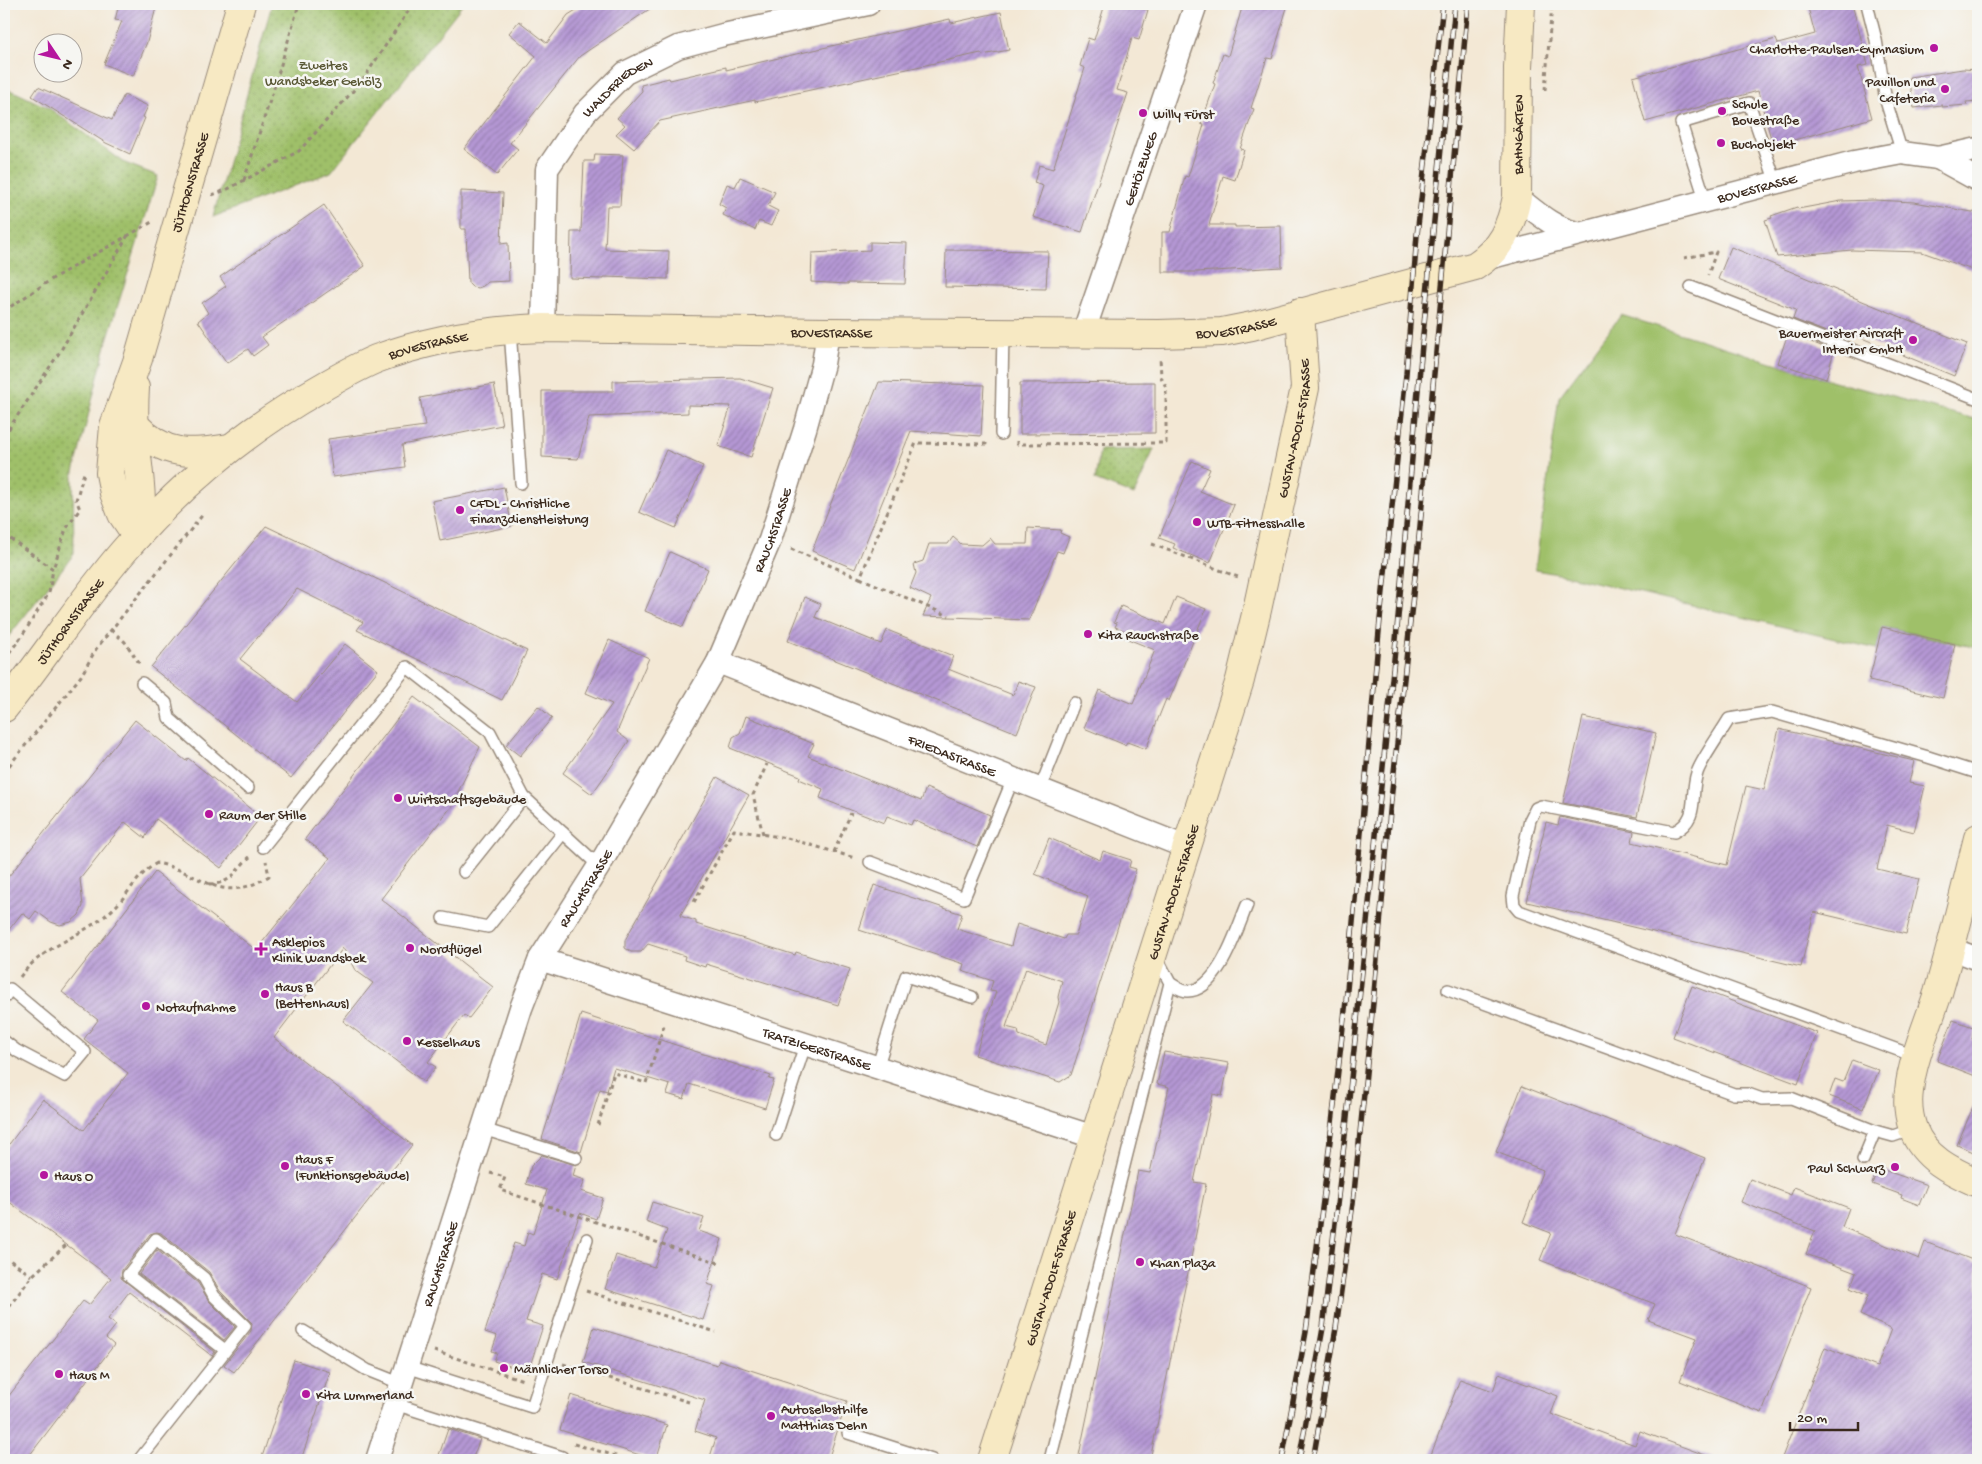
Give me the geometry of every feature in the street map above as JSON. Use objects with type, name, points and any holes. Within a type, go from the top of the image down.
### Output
[{"type":"street","name":"JÜTHORNSTRASSE","points":[[137,536],[129,526],[116,502],[110,473],[114,426],[138,359],[241,4]]},
{"type":"street","name":"WALDFRIEDEN","points":[[542,328],[547,169],[585,113],[625,73],[678,47],[723,35],[868,4]]},
{"type":"street","name":"GEHÖLZWEG","points":[[1083,334],[1196,4]]},
{"type":"street","name":"BAHNGÄRTEN","points":[[1488,258],[1510,226],[1517,197],[1518,68],[1521,4]]},
{"type":"street","name":"BOVESTRASSE","points":[[137,536],[181,489],[229,448],[288,406],[375,360],[455,337],[510,329],[542,328],[1083,334],[1222,332],[1252,326],[1475,266],[1488,258],[1577,233],[1706,202],[1854,162],[1902,153],[1938,158],[1978,149]]},
{"type":"street","name":"BOVESTRASSE","points":[[1938,158],[1978,180]]},
{"type":"street","points":[[1517,197],[1557,227],[1577,233]]},
{"type":"street","name":"GUSTAV-ADOLF-STRASSE","points":[[992,1460],[1240,680],[1305,388],[1300,312]]},
{"type":"street","name":"RAUCHSTRASSE","points":[[378,1460],[521,1008],[540,959],[599,866],[718,662],[770,540],[806,430],[823,364],[828,332]]},
{"type":"street","name":"JÜTHORNSTRASSE","points":[[4,708],[81,605],[137,536],[140,526],[140,504],[134,426],[138,359]]},
{"type":"street","points":[[134,426],[154,443],[177,451],[203,452],[229,448]]},
{"type":"street","name":"FRIEDASTRASSE","points":[[718,662],[1188,848]]},
{"type":"street","points":[[1978,838],[1951,949],[1917,1057],[1909,1090],[1909,1110],[1913,1129],[1923,1148],[1935,1160],[1978,1182]]},
{"type":"street","points":[[1951,949],[1978,959]]},
{"type":"street","name":"TRATZIGERSTRASSE","points":[[540,959],[1094,1137]]},
{"type":"lane","points":[[1867,4],[1876,40],[1886,101],[1902,153]]},
{"type":"lane","points":[[1706,202],[1681,123],[1749,103],[1776,183]]},
{"type":"lane","points":[[1691,287],[1978,399]]},
{"type":"lane","points":[[510,329],[521,483]]},
{"type":"lane","points":[[1001,434],[1003,333]]},
{"type":"lane","points":[[263,847],[407,667],[490,732],[524,797],[599,866]]},
{"type":"lane","points":[[142,683],[166,703],[169,718],[248,788]]},
{"type":"lane","points":[[1040,789],[1074,703]]},
{"type":"lane","points":[[1917,1057],[1519,911],[1514,905],[1513,896],[1530,820],[1536,808],[1541,806],[1674,832],[1684,826],[1690,818],[1697,772],[1730,719],[1772,712],[1928,757],[1978,774]]},
{"type":"lane","points":[[870,862],[964,898],[1013,779]]},
{"type":"lane","points":[[464,872],[524,797]]},
{"type":"lane","points":[[443,918],[488,927],[563,833]]},
{"type":"lane","points":[[1154,952],[1170,983],[1185,991],[1196,990],[1207,984],[1220,967],[1247,905]]},
{"type":"lane","points":[[877,1068],[906,976],[972,997]]},
{"type":"lane","points":[[1050,1460],[1170,983]]},
{"type":"lane","points":[[1448,990],[1734,1094],[1748,1094],[1762,1099],[1792,1098],[1893,1136],[1913,1129]]},
{"type":"lane","points":[[4,1041],[17,1051],[65,1076],[85,1052],[7,994]]},
{"type":"lane","points":[[776,1135],[805,1045]]},
{"type":"lane","points":[[483,1129],[576,1158]]},
{"type":"lane","points":[[1862,1160],[1875,1130]]},
{"type":"lane","points":[[139,1460],[245,1326],[214,1296],[204,1278],[156,1239],[128,1275],[225,1350]]},
{"type":"lane","points":[[401,1385],[532,1407],[587,1239]]},
{"type":"lane","points":[[304,1330],[367,1370],[562,1456]]},
{"type":"lane","points":[[848,1433],[932,1460]]},
{"type":"path","points":[[244,180],[299,4]]},
{"type":"path","points":[[4,311],[55,277],[183,205],[226,190],[299,151],[362,81],[412,4]]},
{"type":"path","points":[[1544,97],[1552,4]]},
{"type":"path","points":[[4,436],[61,350],[128,235]]},
{"type":"path","points":[[1684,258],[1716,252],[1703,291]]},
{"type":"path","points":[[1017,435],[1017,444],[1166,442],[1166,387],[1160,377],[1159,334]]},
{"type":"path","points":[[860,578],[916,443],[986,444],[986,435]]},
{"type":"path","points":[[4,658],[20,639],[49,593],[53,569],[66,529],[80,509]]},
{"type":"path","points":[[4,772],[81,676],[96,649],[204,513]]},
{"type":"path","points":[[4,534],[53,569]]},
{"type":"path","points":[[770,540],[949,616]]},
{"type":"path","points":[[1152,544],[1230,575],[1263,583]]},
{"type":"path","points":[[111,630],[125,642],[144,671],[142,683]]},
{"type":"path","points":[[763,834],[753,795],[767,764]]},
{"type":"path","points":[[834,852],[851,813]]},
{"type":"path","points":[[694,902],[734,830],[787,838],[870,862]]},
{"type":"path","points":[[7,994],[26,968],[36,958],[86,930],[103,918],[115,907],[147,869],[157,863],[166,865],[209,884],[228,890],[242,889],[255,885],[269,876],[263,847],[246,861],[230,879],[224,882],[209,884]]},
{"type":"path","points":[[598,1125],[614,1073],[646,1083],[672,1002]]},
{"type":"path","points":[[471,1166],[504,1177],[500,1190],[722,1264]]},
{"type":"path","points":[[4,1313],[32,1276],[66,1245]]},
{"type":"path","points":[[4,1256],[32,1276]]},
{"type":"path","points":[[572,1287],[716,1332]]},
{"type":"path","points":[[414,1345],[540,1385]]},
{"type":"path","points":[[548,1359],[689,1402]]},
{"type":"green space","name":"Zweites Wandsbeker Gehölz","points":[[272,4],[463,4],[331,172],[213,217]]},
{"type":"green space","points":[[4,89],[13,91],[49,108],[125,163],[158,176],[108,337],[73,476],[74,554],[4,642]]},
{"type":"green space","points":[[1621,315],[1826,379],[1978,420],[1978,648],[1882,627],[1877,649],[1569,576],[1535,570],[1559,397]]},
{"type":"green space","points":[[1154,449],[1134,495],[1095,480],[1100,450]]},
{"type":"building","points":[[119,4],[157,4],[147,42],[133,76],[104,64],[122,21],[115,20]]},
{"type":"building","points":[[586,4],[657,4],[580,56],[510,143],[518,149],[497,175],[464,149],[536,56],[509,33],[519,21],[547,43],[568,15]]},
{"type":"building","points":[[1105,4],[1126,4],[1148,10],[1139,40],[1132,38],[1117,90],[1128,93],[1082,232],[1033,217],[1043,186],[1034,183],[1039,165],[1053,169],[1085,68],[1080,66],[1088,38],[1094,40]]},
{"type":"building","points":[[1243,4],[1288,4],[1272,59],[1267,58],[1251,108],[1254,109],[1240,149],[1244,150],[1235,180],[1223,176],[1209,225],[1235,225],[1235,227],[1281,226],[1282,267],[1162,272],[1162,232],[1170,232],[1185,176],[1188,177],[1204,125],[1201,124],[1215,84],[1213,83],[1223,54],[1228,56]]},
{"type":"building","points":[[1807,4],[1852,4],[1868,65],[1858,67],[1872,118],[1773,146],[1758,91],[1645,122],[1633,77],[1776,39],[1778,44],[1815,34]]},
{"type":"building","points":[[1001,12],[1009,50],[982,55],[981,53],[660,121],[634,149],[616,134],[625,125],[617,118],[642,91],[641,85],[726,67],[726,70],[950,19],[951,23]]},
{"type":"building","name":"Pavillon und Cafeteria","points":[[1963,69],[1978,70],[1978,101],[1966,102],[1967,105],[1914,108],[1909,77]]},
{"type":"building","points":[[38,87],[112,120],[124,95],[148,106],[130,154],[106,143],[32,96]]},
{"type":"building","points":[[595,154],[623,155],[620,206],[607,206],[605,249],[669,251],[668,279],[570,278],[571,232],[581,232],[584,161],[594,161]]},
{"type":"building","points":[[740,177],[775,192],[768,206],[778,211],[771,226],[759,221],[755,230],[723,215],[726,208],[719,204],[727,184],[735,187]]},
{"type":"building","points":[[461,191],[503,193],[501,244],[508,243],[509,281],[488,282],[478,288],[472,287],[468,283],[466,229],[461,229]]},
{"type":"building","points":[[1841,201],[1914,202],[1978,213],[1978,272],[1922,252],[1852,250],[1777,257],[1765,220],[1772,218],[1771,216],[1797,207],[1798,209]]},
{"type":"building","points":[[324,205],[365,266],[262,337],[268,345],[253,356],[248,349],[227,363],[198,321],[208,313],[202,303],[226,286],[220,277]]},
{"type":"building","points":[[870,242],[907,243],[905,284],[811,282],[812,253],[870,250]]},
{"type":"building","points":[[1731,247],[1967,344],[1954,376],[1852,334],[1851,337],[1840,333],[1839,337],[1793,319],[1796,310],[1718,279]]},
{"type":"building","points":[[946,250],[1048,251],[1046,289],[945,287]]},
{"type":"building","points":[[1788,333],[1834,351],[1826,379],[1778,363]]},
{"type":"building","points":[[740,378],[773,388],[751,457],[718,446],[731,406],[688,405],[688,413],[589,417],[578,459],[542,457],[542,391],[613,391],[613,381]]},
{"type":"building","points":[[879,382],[984,385],[981,436],[911,431],[855,569],[812,551]]},
{"type":"building","points":[[1155,382],[1155,433],[1020,434],[1020,383]]},
{"type":"building","points":[[494,384],[502,425],[402,445],[405,467],[333,477],[328,439],[425,426],[420,398]]},
{"type":"building","points":[[666,450],[703,466],[676,528],[639,512]]},
{"type":"building","name":"WTB-Fitnesshalle","points":[[1192,461],[1210,469],[1200,491],[1234,505],[1210,563],[1173,548],[1175,544],[1159,538]]},
{"type":"building","points":[[504,487],[512,526],[440,541],[432,501]]},
{"type":"building","points":[[266,526],[527,651],[502,700],[357,630],[363,622],[297,589],[240,659],[297,702],[345,644],[378,670],[291,778],[151,667]]},
{"type":"building","points":[[1028,528],[1061,530],[1060,533],[1069,537],[1063,553],[1057,551],[1029,620],[923,616],[931,598],[910,588],[916,573],[914,564],[923,561],[929,544],[948,544],[953,537],[961,544],[982,545],[990,538],[995,544],[1027,544]]},
{"type":"building","points":[[670,552],[708,569],[683,627],[645,611]]},
{"type":"building","points":[[805,597],[821,604],[815,617],[881,644],[887,630],[953,656],[948,669],[1013,695],[1018,681],[1036,687],[1017,733],[788,641]]},
{"type":"building","points":[[1176,597],[1206,609],[1169,701],[1166,699],[1146,749],[1127,742],[1125,745],[1084,728],[1099,690],[1133,704],[1155,650],[1123,637],[1126,631],[1115,627],[1117,623],[1114,622],[1121,606],[1165,624]]},
{"type":"building","points":[[1882,627],[1955,644],[1943,698],[1869,681]]},
{"type":"building","points":[[609,640],[649,658],[617,732],[629,741],[592,794],[563,773],[612,704],[586,693]]},
{"type":"building","points":[[414,697],[480,747],[455,798],[457,799],[381,899],[493,987],[469,1018],[464,1015],[428,1062],[436,1067],[424,1082],[343,1021],[373,983],[355,970],[343,948],[274,1038],[412,1145],[234,1372],[224,1365],[251,1331],[252,1323],[220,1291],[209,1272],[161,1233],[150,1234],[122,1270],[121,1278],[215,1352],[212,1356],[129,1292],[108,1319],[116,1325],[106,1338],[114,1345],[26,1460],[4,1460],[4,1402],[83,1301],[89,1305],[111,1278],[4,1198],[4,1151],[43,1099],[84,1130],[128,1073],[84,1039],[98,1020],[62,992],[155,872],[256,950],[330,858],[305,839]]},
{"type":"building","points":[[538,706],[552,718],[520,756],[506,745]]},
{"type":"building","points":[[746,716],[814,744],[808,756],[921,801],[926,788],[990,815],[977,847],[913,820],[911,825],[887,816],[884,823],[820,798],[823,789],[799,779],[800,776],[730,748],[733,737],[740,733]]},
{"type":"building","points":[[1583,717],[1656,733],[1637,817],[1563,803]]},
{"type":"building","points":[[135,720],[186,761],[188,758],[259,816],[256,823],[221,868],[156,819],[145,838],[125,822],[80,879],[83,906],[79,915],[71,922],[60,925],[51,922],[36,911],[30,919],[22,913],[4,936],[4,882]]},
{"type":"building","points":[[1779,729],[1914,761],[1909,783],[1925,786],[1914,832],[1887,825],[1877,869],[1919,879],[1906,934],[1814,912],[1801,967],[1527,902],[1546,822],[1558,825],[1560,817],[1634,832],[1632,842],[1727,865],[1746,786],[1764,790]]},
{"type":"building","points":[[717,777],[749,795],[680,916],[696,921],[696,924],[795,955],[796,952],[850,969],[838,1005],[706,964],[705,967],[684,960],[685,956],[648,944],[641,952],[631,952],[625,948],[625,940]]},
{"type":"building","points":[[1049,838],[1100,860],[1103,851],[1131,860],[1129,867],[1136,869],[1071,1075],[1060,1082],[975,1055],[996,992],[990,991],[993,981],[962,971],[964,964],[859,930],[874,885],[962,914],[957,929],[1011,946],[1017,924],[1064,939],[1066,935],[1076,935],[1088,896],[1035,874]],"holes":[[[1026,968],[1062,981],[1058,997],[1059,1002],[1046,1045],[1019,1035],[1018,1030],[1006,1027]]]},
{"type":"building","points":[[1692,986],[1817,1033],[1798,1084],[1673,1037]]},
{"type":"building","points":[[581,1014],[771,1076],[769,1079],[774,1080],[765,1108],[689,1084],[684,1099],[667,1094],[670,1085],[614,1068],[607,1091],[600,1089],[581,1152],[542,1139]]},
{"type":"building","points":[[1953,1020],[1976,1028],[1972,1039],[1978,1042],[1978,1077],[1937,1061]]},
{"type":"building","points":[[1164,1052],[1229,1063],[1222,1096],[1213,1094],[1194,1182],[1206,1184],[1150,1460],[1078,1460],[1138,1171],[1150,1173],[1169,1087],[1157,1084]]},
{"type":"building","points":[[1852,1060],[1879,1070],[1863,1109],[1829,1096],[1835,1079],[1843,1082]]},
{"type":"building","points":[[1522,1086],[1705,1158],[1675,1234],[1811,1287],[1762,1413],[1680,1381],[1697,1338],[1648,1320],[1655,1304],[1540,1260],[1551,1233],[1523,1222],[1543,1170],[1496,1152]]},
{"type":"building","points":[[1978,1095],[1978,1154],[1957,1145]]},
{"type":"building","points":[[542,1155],[576,1165],[573,1176],[585,1180],[581,1191],[603,1198],[596,1219],[580,1213],[557,1279],[542,1274],[526,1321],[543,1326],[528,1372],[494,1361],[497,1353],[492,1351],[497,1336],[485,1332],[514,1243],[524,1246],[528,1232],[533,1234],[547,1190],[526,1184],[531,1166]]},
{"type":"building","points":[[1878,1168],[1927,1185],[1919,1205],[1901,1198],[1902,1195],[1872,1184]]},
{"type":"building","points":[[1750,1179],[1791,1195],[1794,1187],[1849,1208],[1842,1227],[1919,1259],[1925,1242],[1978,1262],[1978,1460],[1781,1460],[1825,1347],[1877,1367],[1891,1329],[1860,1315],[1868,1296],[1850,1288],[1856,1273],[1806,1254],[1815,1231],[1741,1202]]},
{"type":"building","points":[[652,1202],[704,1218],[699,1231],[722,1239],[707,1284],[714,1286],[703,1320],[605,1289],[616,1255],[654,1267],[667,1230],[646,1222]]},
{"type":"building","points":[[157,1250],[198,1283],[209,1301],[235,1327],[224,1340],[139,1274]]},
{"type":"building","name":"Autoselbsthilfe Matthias Dehn","points":[[594,1327],[717,1365],[719,1360],[847,1401],[828,1460],[709,1460],[716,1438],[695,1431],[705,1400],[583,1362]]},
{"type":"building","points":[[294,1360],[330,1372],[301,1460],[261,1460]]},
{"type":"building","points":[[1499,1374],[1558,1396],[1551,1414],[1635,1445],[1640,1431],[1713,1458],[1713,1460],[1429,1460],[1460,1379],[1493,1391]]},
{"type":"building","points":[[571,1395],[667,1425],[656,1460],[560,1430]]},
{"type":"building","points":[[448,1429],[480,1439],[472,1460],[444,1460],[445,1457],[439,1455]]},
{"type":"railway","points":[[1282,1460],[1306,1332],[1346,1001],[1380,620],[1406,374],[1417,235],[1443,4]]},
{"type":"railway","points":[[1299,1460],[1323,1328],[1347,1118],[1396,640],[1455,4]]},
{"type":"railway","points":[[1313,1460],[1336,1328],[1353,1203],[1391,800],[1418,548],[1468,4]]},
{"type":"place","name":"Charlotte-Paulsen-Gymnasium","points":[[1934,48]]},
{"type":"place","name":"Pavillon und Cafeteria","points":[[1945,89]]},
{"type":"place","name":"Schule Bovestraße","points":[[1722,111]]},
{"type":"place","name":"Willy Fürst","points":[[1143,113]]},
{"type":"place","name":"Buchobjekt","points":[[1721,143]]},
{"type":"place","name":"Bauermeister Aircraft Interior GmbH","points":[[1913,340]]},
{"type":"place","name":"CFDL - Christliche Finanzdienstleistung","points":[[460,510]]},
{"type":"place","name":"WTB-Fitnesshalle","points":[[1197,522]]},
{"type":"place","name":"Kita Rauchstraße","points":[[1088,634]]},
{"type":"place","name":"Wirtschaftsgebäude","points":[[398,798]]},
{"type":"place","name":"Raum der Stille","points":[[209,814]]},
{"type":"place","name":"Nordflügel","points":[[410,948]]},
{"type":"place","name":"Asklepios Klinik Wandsbek","points":[[261,949]]},
{"type":"place","name":"Haus B (Bettenhaus)","points":[[265,994]]},
{"type":"place","name":"Notaufnahme","points":[[146,1006]]},
{"type":"place","name":"Kesselhaus","points":[[407,1041]]},
{"type":"place","name":"Haus F (Funktionsgebäude)","points":[[285,1166]]},
{"type":"place","name":"Paul Schwarz","points":[[1895,1167]]},
{"type":"place","name":"Haus O","points":[[44,1175]]},
{"type":"place","name":"Khan Plaza","points":[[1140,1262]]},
{"type":"place","name":"Männlicher Torso","points":[[504,1368]]},
{"type":"place","name":"Haus M","points":[[59,1374]]},
{"type":"place","name":"Kita Lummerland","points":[[306,1394]]},
{"type":"place","name":"Autoselbsthilfe Matthias Dehn","points":[[771,1416]]}]
